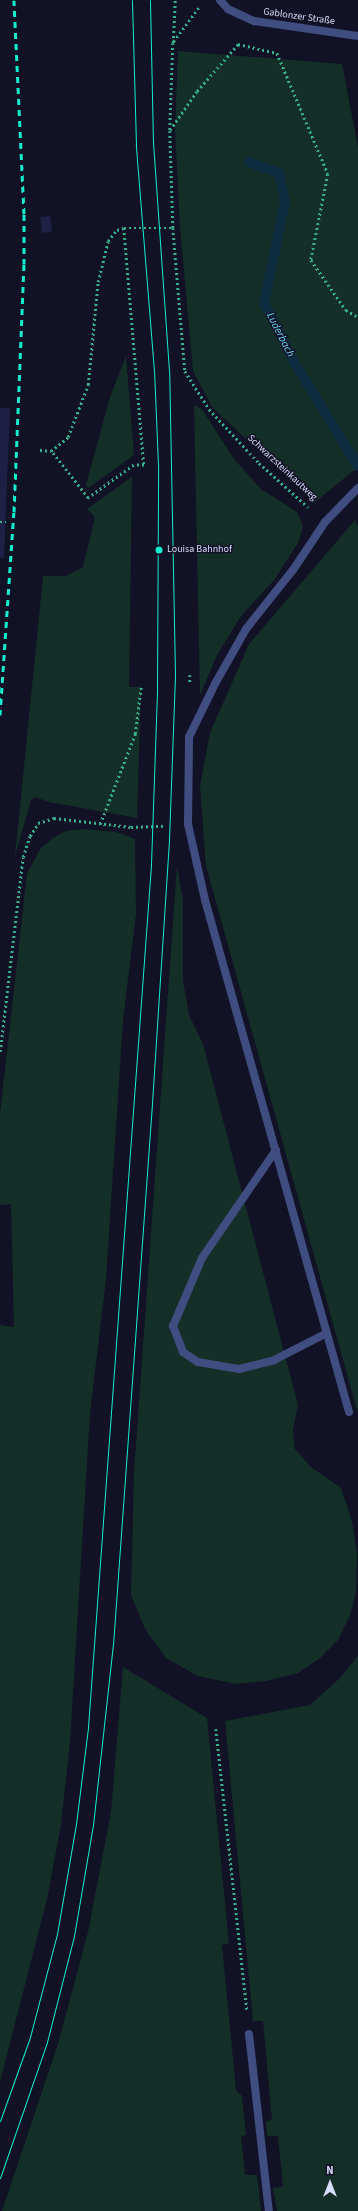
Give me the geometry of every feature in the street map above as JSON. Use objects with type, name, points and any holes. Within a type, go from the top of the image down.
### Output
[{"type":"street","name":"Gablonzer Straße","points":[[220,0],[228,9],[254,21],[358,36]]},
{"type":"street","points":[[349,1412],[205,900],[188,824],[189,737],[216,682],[246,629],[293,570],[325,522],[356,490]]},
{"type":"street","points":[[276,1150],[202,1258],[173,1326],[183,1352],[198,1362],[239,1370],[274,1360],[327,1333]]},
{"type":"street","points":[[249,2034],[268,2211]]},
{"type":"path","points":[[40,450],[51,451],[68,437],[88,385],[99,275],[108,240],[117,230],[124,228],[172,228],[170,131],[175,0]]},
{"type":"path","points":[[173,43],[201,6]]},
{"type":"path","points":[[170,131],[197,91],[238,44],[254,21]]},
{"type":"path","points":[[238,44],[278,53],[328,174],[311,260],[346,310],[358,316]]},
{"type":"path","points":[[51,451],[88,498],[134,465],[144,465],[124,228]]},
{"type":"path","name":"Schwarzsteinkautweg","points":[[172,228],[185,371],[214,415],[258,463],[325,522]]},
{"type":"path","points":[[0,522],[6,522]]},
{"type":"path","points":[[100,824],[135,734],[141,687]]},
{"type":"path","points":[[0,1052],[23,857],[30,836],[38,823],[54,818],[131,827],[188,824]]},
{"type":"path","points":[[216,1729],[249,2034]]},
{"type":"green space","points":[[178,51],[342,64],[358,147],[358,467],[314,503],[212,407],[193,371],[180,227],[175,130]]},
{"type":"green space","points":[[126,356],[134,455],[88,488],[86,485],[110,397]]},
{"type":"green space","points":[[194,405],[202,409],[234,459],[261,489],[297,512],[303,526],[299,541],[275,579],[241,616],[217,655],[200,695]]},
{"type":"green space","points":[[132,477],[129,687],[141,687],[137,818],[49,802],[35,797],[31,800],[15,856],[43,576],[66,576],[83,567],[95,517],[87,509]]},
{"type":"green space","points":[[355,520],[358,526],[358,1414],[206,866],[200,786],[210,733],[249,644]]},
{"type":"green space","points":[[84,829],[116,832],[135,839],[136,914],[123,1020],[106,1279],[90,1413],[70,1742],[61,1825],[47,1899],[0,2082],[0,1325],[14,1327],[11,1204],[0,1205],[0,1113],[27,874],[40,849],[53,838],[66,831]]},
{"type":"green space","points":[[177,866],[183,900],[183,981],[189,1015],[203,1044],[298,1405],[293,1430],[295,1449],[311,1467],[341,1488],[352,1521],[357,1553],[356,1592],[350,1615],[338,1640],[320,1658],[298,1673],[266,1681],[236,1684],[198,1676],[166,1658],[145,1629],[131,1595],[134,1473]]},
{"type":"green space","points":[[358,1656],[358,2211],[277,2211],[273,2188],[283,2187],[278,2136],[267,2136],[266,2121],[272,2120],[263,2021],[253,2021],[225,1721],[310,1705],[341,1677]]},
{"type":"green space","points":[[123,1667],[207,1718],[229,1944],[222,1945],[236,2090],[242,2096],[246,2135],[241,2136],[245,2175],[257,2175],[261,2211],[2,2211],[58,2044],[88,1932],[111,1812]]},
{"type":"building","points":[[50,216],[52,232],[42,233],[40,217]]},
{"type":"building","points":[[0,408],[10,408],[4,558],[0,558]]},
{"type":"waterway","name":"Luderbach","points":[[249,162],[279,173],[285,202],[264,303],[294,362],[358,466]]},
{"type":"tram line","points":[[0,2121],[30,2037],[57,1934],[76,1824],[88,1727],[151,864],[157,688],[158,465],[154,371],[136,145],[132,0]]},
{"type":"tram line","points":[[0,2178],[47,2042],[74,1936],[93,1825],[113,1645],[152,1103],[169,839],[175,674],[169,371],[153,144],[150,0]]},
{"type":"railway","points":[[0,715],[14,512],[24,264],[24,214],[14,0]]},
{"type":"place","name":"Louisa Bahnhof","points":[[159,550]]}]
